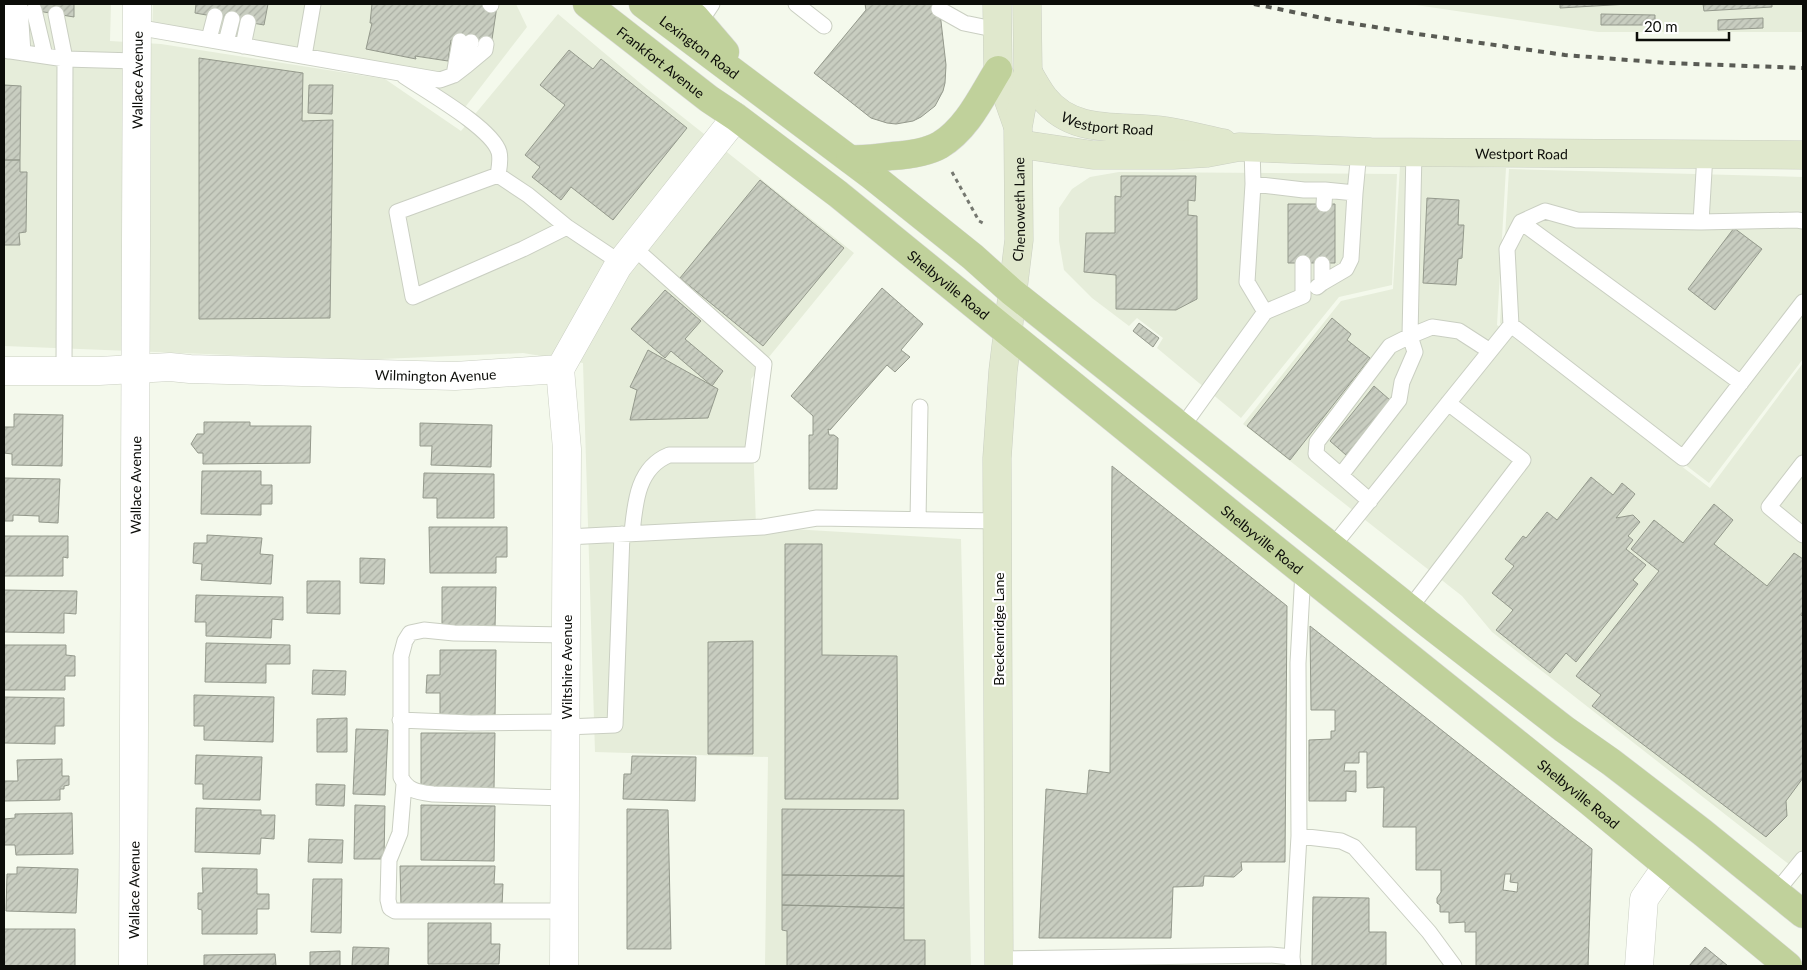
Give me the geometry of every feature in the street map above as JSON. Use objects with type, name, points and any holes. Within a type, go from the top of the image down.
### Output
[{"type":"main road","name":"Frankfort Avenue","points":[[587,4],[708,99],[736,117]]},
{"type":"main road","name":"Lexington Road","points":[[643,4],[700,22]]},
{"type":"main road","points":[[678,4],[700,22],[758,89],[850,159],[973,257],[1012,292],[1410,608],[1564,729],[1611,762],[1694,826],[1803,914]]},
{"type":"main road","name":"Chenoweth Lane","points":[[1012,292],[1019,240],[1019,136],[1028,72],[1027,4]]},
{"type":"main road","name":"Chenoweth Lane","points":[[997,17],[998,70],[1019,136]]},
{"type":"main road","points":[[850,159],[859,160],[912,154],[938,146],[955,134],[966,121],[998,70]]},
{"type":"main road","name":"Westport Road","points":[[1028,72],[1044,99],[1056,110],[1080,124],[1106,128],[1166,131],[1246,147],[1414,152],[1803,155]]},
{"type":"main road","name":"Shelbyville Road","points":[[736,117],[838,194],[1590,802],[1788,966]]},
{"type":"main road","name":"Westport Road","points":[[1019,136],[1103,155],[1173,155],[1207,153],[1246,147]]},
{"type":"main road","name":"Breckenridge Lane","points":[[998,962],[999,422],[1012,292]]},
{"type":"street","name":"Wallace Avenue","points":[[134,966],[136,15]]},
{"type":"street","points":[[560,368],[627,255],[736,117]]},
{"type":"street","name":"Wilmington Avenue","points":[[4,371],[170,367],[190,370],[455,376],[560,368]]},
{"type":"street","name":"Wiltshire Avenue","points":[[560,368],[567,449],[564,966]]},
{"type":"street","points":[[1639,966],[1644,899],[1667,866]]},
{"type":"lane","points":[[304,56],[313,4]]},
{"type":"lane","points":[[796,4],[824,26]]},
{"type":"lane","points":[[20,8],[6,51],[65,59],[136,61]]},
{"type":"lane","points":[[20,8],[24,53]]},
{"type":"lane","points":[[20,8],[45,56]]},
{"type":"lane","points":[[939,9],[964,23],[997,17]]},
{"type":"lane","points":[[56,14],[65,59],[64,370]]},
{"type":"lane","points":[[136,15],[209,39],[440,80],[454,75],[485,50],[472,42],[454,75]]},
{"type":"lane","points":[[209,39],[215,16]]},
{"type":"lane","points":[[226,42],[232,19]]},
{"type":"lane","points":[[243,46],[248,22]]},
{"type":"lane","points":[[399,72],[462,114],[492,139],[500,153],[498,175]]},
{"type":"lane","points":[[1246,147],[1252,184],[1247,282],[1265,312]]},
{"type":"lane","points":[[1182,427],[1265,312],[1303,296],[1346,269],[1351,259],[1359,151]]},
{"type":"lane","points":[[1341,476],[1399,400],[1402,382],[1415,352],[1410,336],[1414,152]]},
{"type":"lane","points":[[1701,222],[1705,154]]},
{"type":"lane","points":[[498,175],[397,212],[412,297],[522,249],[567,227]]},
{"type":"lane","points":[[400,720],[566,725],[616,724],[627,534],[640,485],[649,469],[660,459],[669,455],[752,455],[764,364],[627,255],[567,227],[528,195],[498,175]]},
{"type":"lane","points":[[1252,184],[1303,197],[1324,197],[1355,193]]},
{"type":"lane","points":[[1333,546],[1511,325],[1507,249],[1521,222],[1545,211],[1577,220],[1803,221]]},
{"type":"lane","points":[[1521,222],[1741,383]]},
{"type":"lane","points":[[1303,263],[1303,296]]},
{"type":"lane","points":[[1322,264],[1322,283]]},
{"type":"lane","points":[[1511,325],[1683,458],[1803,302]]},
{"type":"lane","points":[[1370,500],[1316,454],[1317,442],[1390,346],[1432,327],[1459,331],[1490,351]]},
{"type":"lane","points":[[1410,608],[1522,460],[1448,402]]},
{"type":"lane","points":[[918,520],[920,407]]},
{"type":"lane","points":[[1803,464],[1769,507],[1803,535]]},
{"type":"lane","points":[[566,537],[764,527],[817,518],[998,521]]},
{"type":"lane","points":[[998,962],[1271,955],[1292,962],[1299,836],[1298,663],[1303,571]]},
{"type":"lane","points":[[565,911],[395,910],[390,908],[388,900],[390,860],[400,833],[404,784],[401,777],[400,720],[401,656],[404,641],[410,633],[424,630],[454,633],[566,635]]},
{"type":"lane","points":[[404,784],[415,792],[432,794],[565,798]]},
{"type":"lane","points":[[1299,836],[1341,841],[1354,847],[1429,932],[1454,966]]},
{"type":"lane","points":[[1776,892],[1803,859]]},
{"type":"path","points":[[950,170],[983,223]]},
{"type":"shaded area","points":[[4,4],[111,4],[110,41],[161,44],[385,79],[461,131],[558,14],[646,88],[854,253],[751,379],[756,527],[961,539],[971,966],[765,966],[768,757],[595,752],[583,363],[523,353],[358,360],[4,346]]},
{"type":"shaded area","points":[[153,4],[516,4],[527,27],[456,119],[389,74],[152,37]]},
{"type":"shaded area","points":[[1409,4],[1803,4],[1803,32],[1598,32]]},
{"type":"shaded area","points":[[1400,165],[1506,168],[1497,325],[1710,488],[1803,363],[1803,873],[1797,868],[1795,869],[1492,632],[1462,596],[1243,424],[1341,301],[1393,289]]},
{"type":"shaded area","points":[[1509,169],[1803,177],[1803,359],[1709,483],[1500,323]]},
{"type":"shaded area","points":[[1119,172],[1397,174],[1392,285],[1339,297],[1241,418],[1157,348],[1163,338],[1137,318],[1129,326],[1092,298],[1064,270],[1059,241],[1059,208],[1072,189],[1090,177]]},
{"type":"building","points":[[4,4],[74,4],[74,17],[20,8]]},
{"type":"building","points":[[196,4],[268,4],[264,25],[195,13]]},
{"type":"building","points":[[372,4],[480,4],[497,6],[491,46],[451,40],[448,61],[415,56],[416,59],[366,49],[372,23],[370,23]]},
{"type":"building","points":[[865,4],[939,4],[946,65],[945,83],[935,106],[913,121],[896,124],[871,118],[814,73],[866,10]]},
{"type":"building","points":[[1560,4],[1629,4],[1560,8]]},
{"type":"building","points":[[1703,4],[1772,4],[1772,7],[1704,11]]},
{"type":"building","points":[[1601,14],[1655,15],[1655,25],[1601,25]]},
{"type":"building","points":[[1763,18],[1763,28],[1718,30],[1718,20]]},
{"type":"building","points":[[569,50],[593,69],[601,59],[687,128],[613,220],[571,187],[561,200],[532,177],[540,167],[525,155],[565,105],[540,85]]},
{"type":"building","points":[[199,58],[303,73],[302,121],[333,120],[330,318],[199,319]]},
{"type":"building","points":[[4,85],[21,86],[20,160],[4,160]]},
{"type":"building","points":[[309,85],[333,85],[332,114],[308,113]]},
{"type":"building","points":[[4,160],[20,160],[20,172],[27,172],[26,232],[19,233],[20,245],[4,245]]},
{"type":"building","points":[[1121,176],[1196,176],[1195,201],[1188,200],[1188,215],[1197,216],[1197,299],[1176,310],[1116,309],[1116,275],[1084,272],[1086,233],[1115,233],[1115,196],[1121,197]]},
{"type":"building","points":[[760,180],[844,248],[763,346],[680,278]]},
{"type":"building","points":[[1427,198],[1459,200],[1458,225],[1464,225],[1462,258],[1458,259],[1456,285],[1423,283]]},
{"type":"building","points":[[1288,204],[1335,204],[1335,263],[1288,263]]},
{"type":"building","points":[[1734,228],[1762,249],[1715,310],[1688,289]]},
{"type":"building","points":[[882,288],[923,324],[901,350],[910,357],[895,372],[887,365],[830,430],[828,429],[829,435],[834,435],[838,438],[837,489],[809,489],[809,435],[813,435],[813,416],[791,396]]},
{"type":"building","points":[[665,290],[701,321],[685,339],[723,371],[712,386],[671,351],[665,358],[631,329]]},
{"type":"building","points":[[1332,318],[1351,334],[1347,340],[1370,358],[1290,460],[1247,426]]},
{"type":"building","points":[[1139,323],[1159,338],[1153,347],[1133,331]]},
{"type":"building","points":[[648,350],[718,389],[708,418],[630,420],[637,390],[630,387]]},
{"type":"building","points":[[1374,386],[1390,400],[1346,455],[1330,441]]},
{"type":"building","points":[[14,414],[63,415],[62,466],[12,465],[12,454],[4,453],[4,427],[14,427]]},
{"type":"building","points":[[204,422],[250,422],[250,426],[311,426],[310,463],[203,464],[203,453],[198,453],[191,444],[197,434],[204,434]]},
{"type":"building","points":[[420,423],[492,425],[491,467],[431,465],[432,446],[420,446]]},
{"type":"building","points":[[1112,466],[1287,606],[1285,862],[1241,862],[1242,870],[1234,877],[1204,876],[1203,886],[1173,887],[1171,938],[1039,938],[1046,789],[1087,794],[1089,770],[1110,773]]},
{"type":"building","points":[[202,471],[261,471],[261,485],[272,485],[272,504],[261,504],[261,515],[201,514]]},
{"type":"building","points":[[424,473],[494,474],[494,518],[437,518],[437,498],[423,498]]},
{"type":"building","points":[[1591,477],[1613,495],[1622,483],[1635,494],[1616,518],[1633,515],[1640,522],[1628,536],[1633,540],[1626,549],[1646,565],[1633,580],[1638,584],[1576,662],[1566,653],[1550,673],[1496,630],[1513,610],[1492,593],[1514,566],[1505,559],[1523,536],[1526,538],[1547,512],[1557,520]]},
{"type":"building","points":[[4,478],[60,479],[58,523],[39,522],[39,516],[13,515],[13,521],[4,521]]},
{"type":"building","points":[[1714,504],[1733,520],[1714,544],[1767,586],[1794,553],[1803,559],[1803,611],[1801,615],[1803,617],[1803,778],[1786,801],[1787,816],[1766,837],[1592,706],[1601,695],[1576,676],[1659,571],[1631,549],[1654,520],[1683,543]]},
{"type":"building","points":[[429,527],[507,527],[507,557],[496,557],[496,573],[430,573]]},
{"type":"building","points":[[207,535],[262,538],[260,554],[273,555],[271,584],[201,580],[202,564],[193,563],[194,543],[207,543]]},
{"type":"building","points":[[4,536],[68,536],[68,558],[63,557],[63,576],[4,576]]},
{"type":"building","points":[[785,544],[822,544],[822,655],[897,656],[898,799],[785,799]]},
{"type":"building","points":[[360,558],[385,559],[384,584],[360,583]]},
{"type":"building","points":[[307,581],[340,581],[340,614],[307,613]]},
{"type":"building","points":[[442,587],[496,587],[495,628],[442,627]]},
{"type":"building","points":[[4,590],[77,591],[76,614],[64,613],[64,633],[4,632]]},
{"type":"building","points":[[196,595],[283,597],[283,620],[272,619],[271,638],[206,636],[206,622],[195,622]]},
{"type":"building","points":[[1310,626],[1592,849],[1588,966],[1476,966],[1476,932],[1465,932],[1465,922],[1449,923],[1449,912],[1440,912],[1437,898],[1441,892],[1441,870],[1416,870],[1416,827],[1383,827],[1384,787],[1367,788],[1367,752],[1359,752],[1359,763],[1345,763],[1344,771],[1356,771],[1356,792],[1346,791],[1346,801],[1309,801],[1309,740],[1331,739],[1331,731],[1335,731],[1335,710],[1311,710]],"holes":[[[1505,874],[1511,874],[1510,882],[1518,883],[1517,892],[1503,890]]]},
{"type":"building","points":[[753,641],[753,754],[708,754],[708,642]]},
{"type":"building","points":[[206,643],[290,645],[290,664],[266,664],[266,683],[205,682]]},
{"type":"building","points":[[4,645],[66,645],[66,655],[75,656],[75,676],[65,676],[65,690],[4,690]]},
{"type":"building","points":[[440,650],[496,650],[495,718],[440,717],[440,693],[426,693],[427,675],[440,675]]},
{"type":"building","points":[[313,670],[346,671],[345,695],[312,694]]},
{"type":"building","points":[[194,695],[274,697],[273,742],[204,740],[204,726],[194,726]]},
{"type":"building","points":[[4,697],[64,698],[64,726],[55,726],[55,744],[4,743]]},
{"type":"building","points":[[347,718],[347,752],[317,752],[317,719]]},
{"type":"building","points":[[356,729],[388,730],[385,795],[353,794]]},
{"type":"building","points":[[421,733],[495,733],[494,788],[421,787]]},
{"type":"building","points":[[196,755],[262,757],[260,800],[203,799],[203,784],[195,784]]},
{"type":"building","points":[[632,756],[696,757],[695,801],[623,799],[624,774],[631,774]]},
{"type":"building","points":[[62,759],[62,776],[69,776],[69,785],[64,786],[64,789],[60,789],[60,800],[4,801],[4,781],[18,781],[17,760]]},
{"type":"building","points":[[316,784],[345,785],[344,806],[316,805]]},
{"type":"building","points":[[355,805],[385,806],[384,859],[354,859]]},
{"type":"building","points":[[421,805],[495,806],[494,861],[421,860]]},
{"type":"building","points":[[196,808],[261,810],[261,815],[275,815],[274,839],[261,838],[260,854],[195,852]]},
{"type":"building","points":[[627,809],[668,810],[671,949],[627,949]]},
{"type":"building","points":[[782,809],[904,810],[904,876],[782,875]]},
{"type":"building","points":[[72,813],[73,854],[16,855],[15,845],[4,845],[4,819],[15,818],[15,814]]},
{"type":"building","points":[[309,839],[343,840],[342,863],[308,862]]},
{"type":"building","points":[[400,866],[495,866],[494,884],[503,884],[502,906],[401,906]]},
{"type":"building","points":[[17,867],[78,869],[76,913],[6,911],[7,874],[17,874]]},
{"type":"building","points":[[202,868],[257,869],[257,894],[269,894],[269,909],[257,909],[257,934],[202,934],[202,910],[198,909],[198,893],[203,893]]},
{"type":"building","points":[[782,875],[904,876],[904,908],[782,905]]},
{"type":"building","points":[[313,879],[342,879],[341,933],[311,932]]},
{"type":"building","points":[[1313,897],[1369,898],[1369,932],[1386,932],[1386,966],[1312,966]]},
{"type":"building","points":[[782,905],[904,908],[904,940],[925,940],[925,966],[787,966],[787,931],[782,930]]},
{"type":"building","points":[[428,923],[491,923],[491,944],[500,944],[499,964],[428,964]]},
{"type":"building","points":[[4,929],[75,929],[75,966],[4,966]]},
{"type":"building","points":[[353,947],[389,948],[388,966],[352,966]]},
{"type":"building","points":[[1705,947],[1728,966],[1689,966]]},
{"type":"building","points":[[340,951],[340,966],[310,966],[310,952]]},
{"type":"building","points":[[275,954],[276,966],[204,966],[204,955]]},
{"type":"railway","points":[[1254,4],[1337,21],[1565,55],[1667,63],[1803,68]]}]
